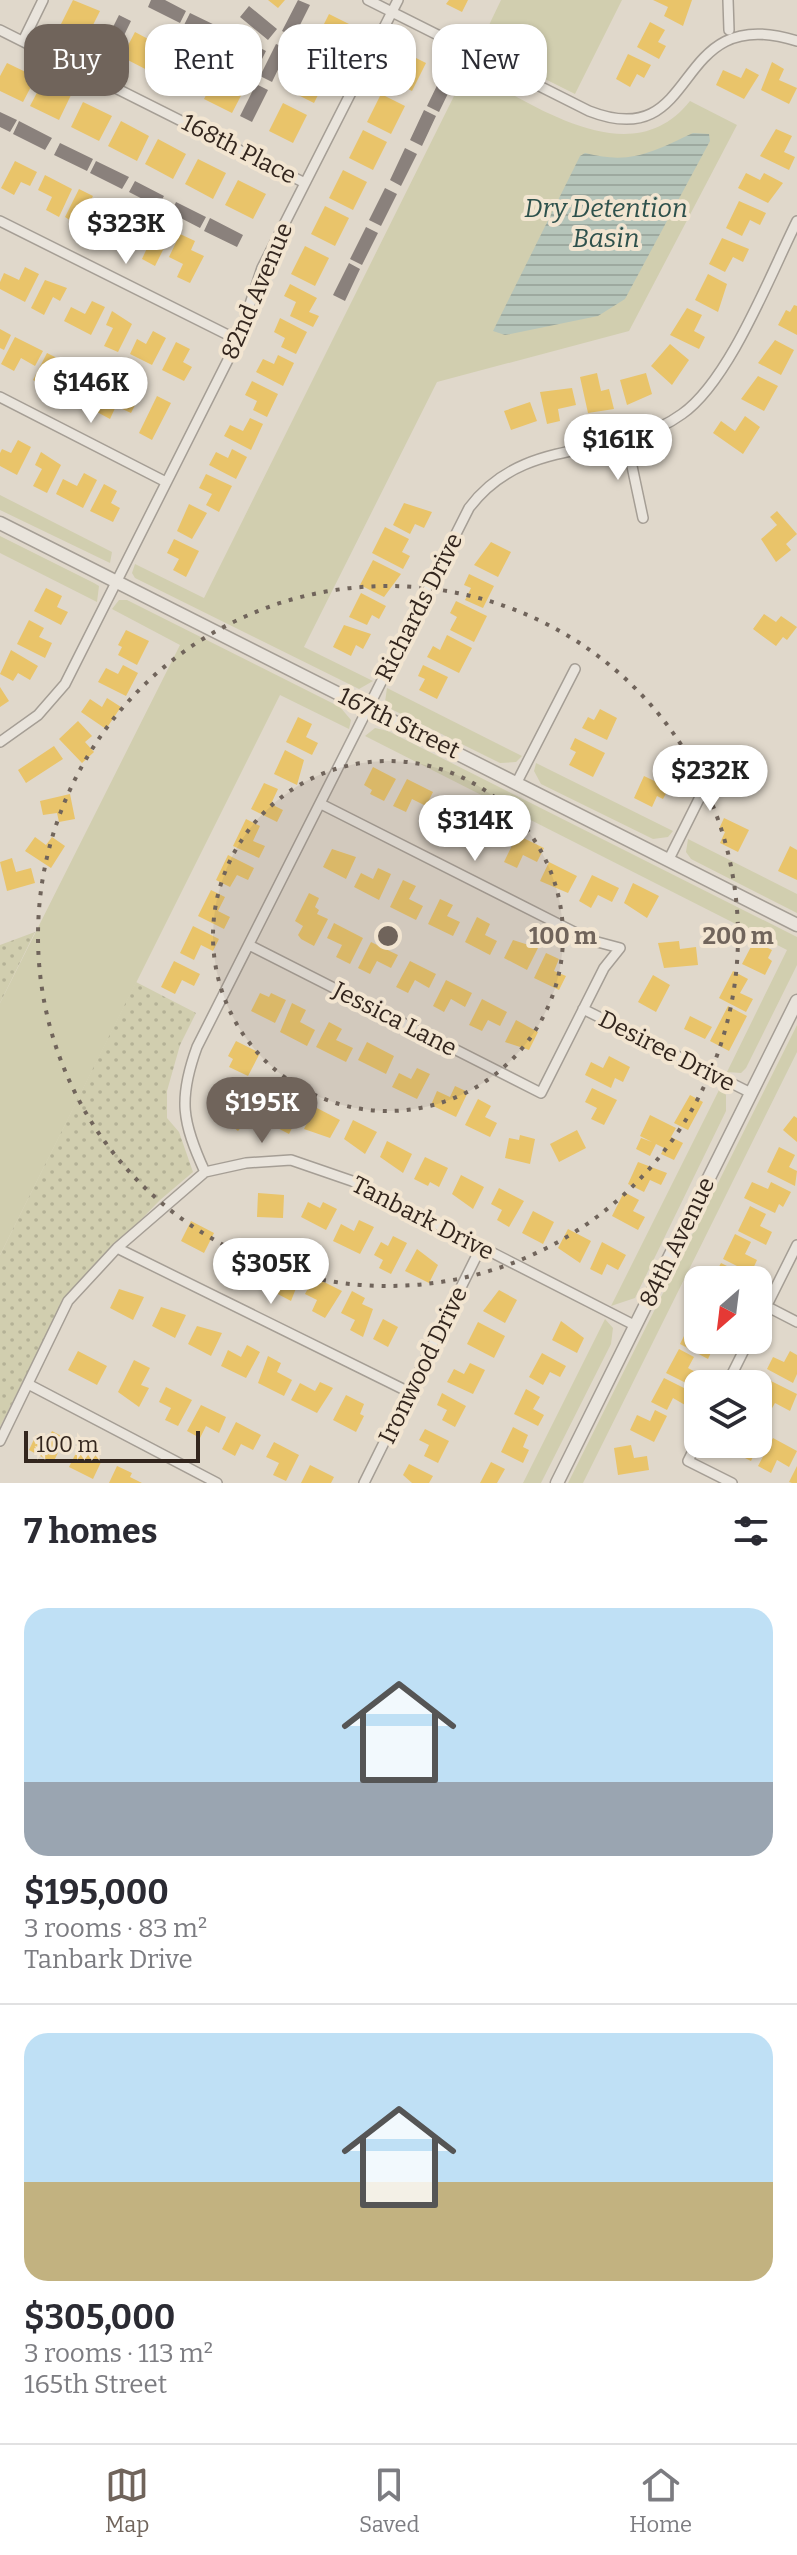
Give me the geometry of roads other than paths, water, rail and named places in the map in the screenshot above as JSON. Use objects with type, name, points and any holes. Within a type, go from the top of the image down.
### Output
[{"type":"street","points":[[23,41],[43,0]]},
{"type":"street","points":[[368,0],[589,111],[612,118],[637,116],[662,105],[681,83],[698,52],[729,30],[759,27],[797,41]]},
{"type":"street","name":"82nd Avenue","points":[[0,742],[38,715],[65,684],[238,340],[262,268],[398,0]]},
{"type":"street","points":[[728,0],[729,30]]},
{"type":"street","name":"168th Place","points":[[0,30],[305,183]]},
{"type":"street","points":[[0,221],[238,340]]},
{"type":"street","name":"Richards Drive","points":[[205,1172],[188,1134],[184,1089],[197,1047],[463,519],[487,486],[528,461],[626,438],[666,425],[708,391],[796,224]]},
{"type":"street","points":[[0,397],[166,482]]},
{"type":"street","points":[[626,438],[643,518]]},
{"type":"street","name":"167th Street","points":[[0,523],[797,925]]},
{"type":"street","points":[[517,782],[575,669]]},
{"type":"street","points":[[669,859],[722,753]]},
{"type":"street","points":[[321,804],[590,940],[620,948],[604,968],[583,1009]]},
{"type":"street","name":"Jessica Lane","points":[[249,945],[541,1093],[583,1009]]},
{"type":"street","name":"84th Avenue","points":[[557,1483],[797,1001]]},
{"type":"street","name":"Desiree Drive","points":[[583,1009],[751,1093]]},
{"type":"street","name":"Tanbark Drive","points":[[0,1441],[68,1301],[117,1248],[205,1172],[246,1163],[291,1160],[352,1181],[636,1326]]},
{"type":"street","points":[[772,1294],[797,1245]]},
{"type":"street","name":"Ironwood Drive","points":[[364,1483],[481,1247]]},
{"type":"street","points":[[117,1248],[411,1393]]},
{"type":"street","points":[[772,1309],[797,1322]]},
{"type":"street","points":[[28,1384],[217,1483]]},
{"type":"street","points":[[690,1458],[688,1461],[732,1483]]},
{"type":"water","name":"Dry Detention Basin","points":[[693,133],[709,134],[710,141],[625,299],[598,316],[505,335],[493,331],[580,156],[585,153],[616,158],[641,155]]}]
